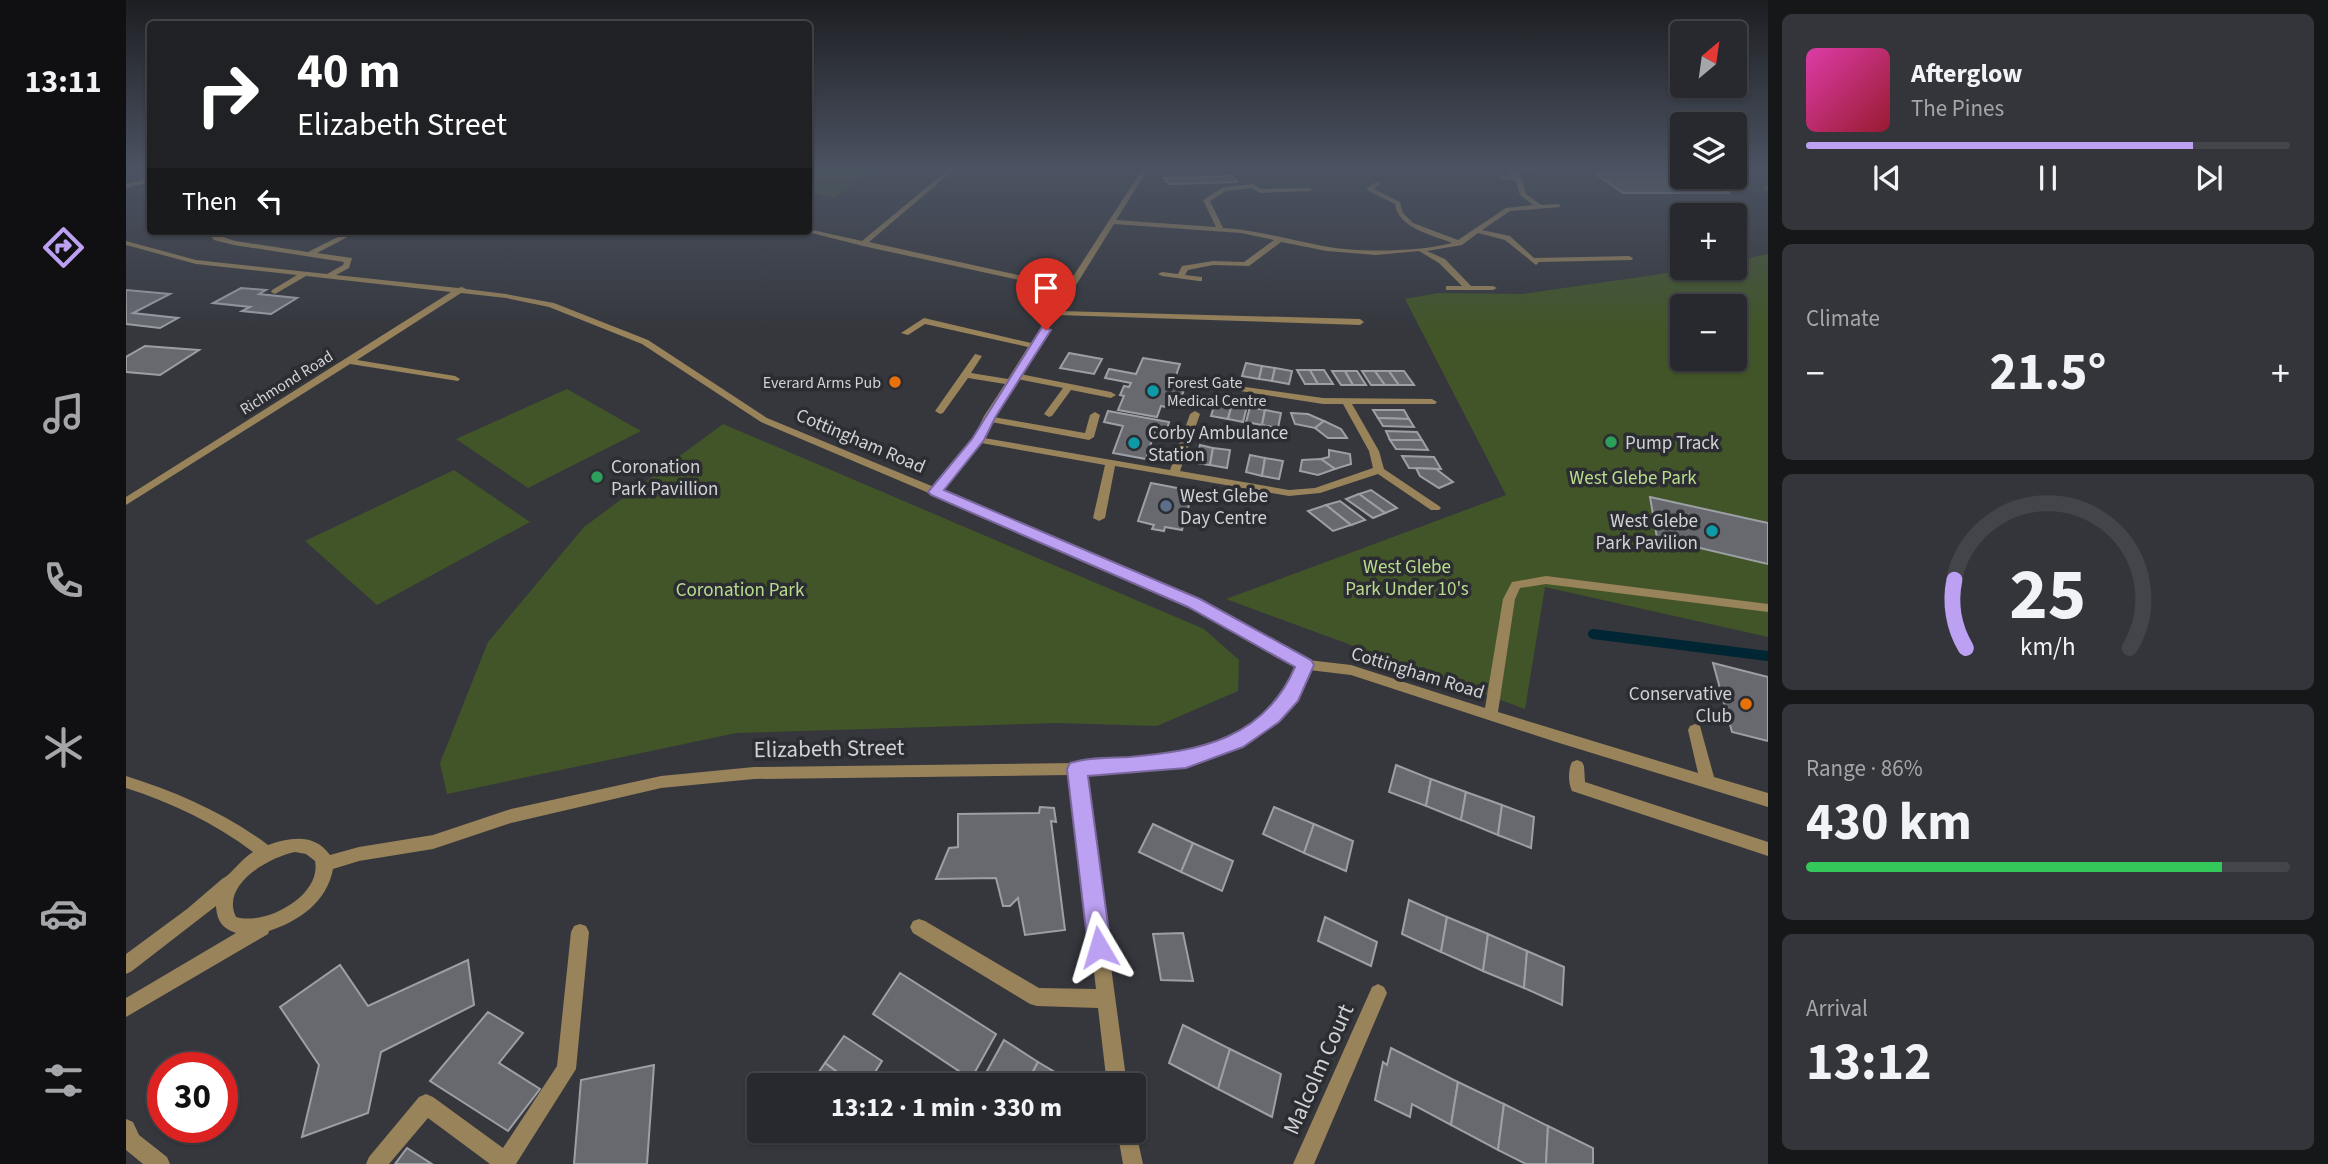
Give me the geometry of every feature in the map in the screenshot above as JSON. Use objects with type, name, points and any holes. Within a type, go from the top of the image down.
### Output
[{"type":"street","points":[[863,244],[889,222]]},
{"type":"street","points":[[936,492],[978,440],[988,419],[1112,222]]},
{"type":"street","points":[[1115,222],[1163,228],[1220,229],[1327,249],[1376,253],[1422,251],[1459,243],[1490,222]]},
{"type":"street","points":[[1217,222],[1220,229]]},
{"type":"street","points":[[1409,222],[1459,243]]},
{"type":"street","points":[[1478,231],[1507,238],[1536,263],[1629,258]]},
{"type":"street","points":[[812,232],[1070,289]]},
{"type":"street","points":[[214,235],[233,243],[349,260],[346,266],[329,276]]},
{"type":"street","points":[[311,253],[347,235]]},
{"type":"street","points":[[1180,276],[1185,268],[1194,264],[1246,264],[1280,239]]},
{"type":"street","name":"Cottingham Road","points":[[126,243],[196,262],[462,289],[551,305],[598,321],[645,342],[764,420],[1194,603],[1305,665],[1351,670],[1768,800]]},
{"type":"street","points":[[1422,251],[1442,261],[1469,288]]},
{"type":"street","points":[[275,292],[305,274]]},
{"type":"street","points":[[1162,274],[1199,279]]},
{"type":"street","points":[[1449,288],[1493,288]]},
{"type":"street","name":"Richmond Road","points":[[126,502],[462,289]]},
{"type":"street","points":[[1056,313],[1360,322]]},
{"type":"street","points":[[905,333],[924,321],[1035,346]]},
{"type":"street","points":[[940,411],[978,356]]},
{"type":"street","points":[[349,361],[455,379]]},
{"type":"street","points":[[967,375],[1069,386],[1111,395]]},
{"type":"street","points":[[1049,414],[1069,386]]},
{"type":"street","points":[[1234,387],[1277,395],[1347,402],[1432,402]]},
{"type":"street","points":[[1347,402],[1373,449],[1379,470],[1435,508]]},
{"type":"street","points":[[1174,473],[1195,414]]},
{"type":"street","points":[[988,419],[1089,437],[1095,415]]},
{"type":"street","points":[[978,440],[1066,453],[1110,465],[1218,479],[1289,493],[1316,491],[1379,470]]},
{"type":"street","points":[[1099,518],[1110,465]]},
{"type":"street","points":[[1491,714],[1509,599],[1516,585],[1546,580],[1768,608]]},
{"type":"street","name":"Elizabeth Street","points":[[325,864],[359,853],[433,842],[511,816],[661,782],[754,773],[1077,769],[1186,760],[1236,741],[1272,717],[1291,696],[1305,665]]},
{"type":"street","points":[[1695,730],[1708,782]]},
{"type":"street","points":[[1577,766],[1577,786],[1768,849]]},
{"type":"street","points":[[1077,769],[1115,1073]]},
{"type":"street","points":[[126,782],[165,793],[238,830],[266,853]]},
{"type":"street","points":[[126,965],[193,915],[266,853],[281,847],[305,845],[322,855],[325,864],[323,877],[303,904],[126,1008]]},
{"type":"street","points":[[236,876],[223,900],[223,911],[228,920],[239,926],[268,924]]},
{"type":"street","points":[[919,927],[1037,997],[1106,999]]},
{"type":"street","points":[[376,1164],[426,1104],[504,1163],[566,1069],[580,932]]},
{"type":"street","name":"Malcolm Court","points":[[1303,1164],[1378,993]]},
{"type":"street","points":[[126,1129],[132,1142],[160,1164]]},
{"type":"street","points":[[1129,1143],[1133,1164]]},
{"type":"green space","name":"West Glebe Park","points":[[1768,254],[1768,637],[1545,587],[1525,709],[1226,599],[1506,495],[1405,299],[1438,293],[1522,294],[1670,273],[1670,280],[1747,280],[1747,258]]},
{"type":"green space","points":[[567,389],[641,431],[528,488],[456,439]]},
{"type":"green space","name":"Coronation Park","points":[[723,424],[1204,629],[1239,660],[1238,691],[1157,726],[1058,723],[736,733],[447,794],[440,763],[488,642],[584,527]]},
{"type":"green space","points":[[454,470],[530,522],[377,605],[305,541]]},
{"type":"building","points":[[241,288],[266,290],[259,294],[297,298],[271,314],[242,311],[250,307],[213,303]]},
{"type":"building","points":[[126,290],[170,294],[133,313],[178,318],[160,328],[126,324]]},
{"type":"building","points":[[145,346],[199,350],[160,375],[126,372],[126,357]]},
{"type":"building","points":[[1069,353],[1102,359],[1094,374],[1060,368]]},
{"type":"building","name":"Forest Gate Medical Centre","points":[[1143,358],[1180,364],[1173,384],[1185,387],[1179,404],[1168,402],[1166,407],[1161,406],[1157,417],[1118,410],[1124,396],[1120,395],[1124,386],[1129,387],[1131,383],[1105,378],[1109,369],[1136,374]]},
{"type":"building","points":[[1246,363],[1262,366],[1259,379],[1242,376]]},
{"type":"building","points":[[1262,366],[1275,368],[1272,381],[1259,379]]},
{"type":"building","points":[[1275,368],[1292,371],[1289,384],[1272,381]]},
{"type":"building","points":[[1297,370],[1310,370],[1318,384],[1305,384]]},
{"type":"building","points":[[1310,370],[1324,370],[1333,384],[1318,384]]},
{"type":"building","points":[[1332,371],[1345,371],[1353,385],[1341,385]]},
{"type":"building","points":[[1345,371],[1357,371],[1366,385],[1353,385]]},
{"type":"building","points":[[1362,371],[1375,371],[1385,385],[1371,385]]},
{"type":"building","points":[[1375,371],[1389,371],[1399,385],[1385,385]]},
{"type":"building","points":[[1389,371],[1404,371],[1414,385],[1399,385]]},
{"type":"building","points":[[1216,400],[1232,404],[1228,419],[1211,416]]},
{"type":"building","points":[[1232,404],[1247,406],[1243,422],[1228,419]]},
{"type":"building","points":[[1250,407],[1265,410],[1262,425],[1246,422]]},
{"type":"building","points":[[1265,410],[1281,413],[1278,428],[1262,425]]},
{"type":"building","points":[[1373,410],[1404,410],[1409,419],[1378,418]]},
{"type":"building","name":"Corby Ambulance Station","points":[[1108,411],[1169,422],[1166,433],[1155,431],[1146,459],[1113,453],[1123,426],[1104,422]]},
{"type":"building","points":[[1291,413],[1308,414],[1324,421],[1315,428],[1295,424]]},
{"type":"building","points":[[1378,418],[1409,419],[1414,427],[1383,426]]},
{"type":"building","points":[[1324,421],[1341,429],[1347,438],[1328,438],[1315,428]]},
{"type":"building","points":[[1386,431],[1417,432],[1422,440],[1390,440]]},
{"type":"building","points":[[1390,440],[1422,440],[1428,450],[1396,449]]},
{"type":"building","points":[[1200,445],[1213,448],[1210,465],[1196,463]]},
{"type":"building","points":[[1213,448],[1230,450],[1227,468],[1210,465]]},
{"type":"building","points":[[1329,450],[1350,454],[1351,464],[1335,469],[1321,459],[1329,457]]},
{"type":"building","points":[[1250,455],[1265,458],[1262,476],[1246,472]]},
{"type":"building","points":[[1402,456],[1434,457],[1441,469],[1409,468]]},
{"type":"building","points":[[1265,458],[1283,461],[1279,479],[1262,476]]},
{"type":"building","points":[[1321,459],[1335,469],[1318,475],[1300,471],[1302,460]]},
{"type":"building","points":[[1416,468],[1436,469],[1453,482],[1439,488],[1420,476]]},
{"type":"building","name":"West Glebe Day Centre","points":[[1151,483],[1193,491],[1182,530],[1165,527],[1164,531],[1152,529],[1154,525],[1138,521]]},
{"type":"building","points":[[1371,490],[1397,508],[1385,513],[1359,494]]},
{"type":"building","points":[[1359,494],[1385,513],[1373,518],[1346,499]]},
{"type":"building","name":"West Glebe Park Pavilion","points":[[1650,497],[1768,523],[1768,564],[1657,538]]},
{"type":"building","points":[[1340,501],[1365,520],[1351,525],[1326,505]]},
{"type":"building","points":[[1326,505],[1351,525],[1333,531],[1308,511]]},
{"type":"building","name":"Conservative Club","points":[[1713,663],[1768,677],[1768,741],[1732,732]]},
{"type":"building","points":[[1396,765],[1431,779],[1426,806],[1389,792]]},
{"type":"building","points":[[1431,779],[1466,792],[1461,820],[1426,806]]},
{"type":"building","points":[[1466,792],[1502,805],[1498,835],[1461,820]]},
{"type":"building","points":[[1502,805],[1534,817],[1531,848],[1498,835]]},
{"type":"building","points":[[1040,807],[1054,808],[1056,822],[1051,821],[1065,930],[1025,935],[1018,898],[1010,906],[1003,906],[996,878],[936,879],[949,848],[958,847],[958,814],[1039,813]]},
{"type":"building","points":[[1274,807],[1314,824],[1304,853],[1263,834]]},
{"type":"building","points":[[1153,824],[1193,843],[1181,872],[1139,852]]},
{"type":"building","points":[[1314,824],[1353,841],[1346,871],[1304,853]]},
{"type":"building","points":[[1193,843],[1233,861],[1222,891],[1181,872]]},
{"type":"building","points":[[1409,900],[1447,917],[1441,952],[1402,934]]},
{"type":"building","points":[[1325,917],[1377,942],[1371,966],[1318,941]]},
{"type":"building","points":[[1447,917],[1488,934],[1483,971],[1441,952]]},
{"type":"building","points":[[1183,933],[1193,981],[1161,980],[1153,934]]},
{"type":"building","points":[[1488,934],[1527,951],[1524,988],[1483,971]]},
{"type":"building","points":[[1527,951],[1564,967],[1562,1005],[1524,988]]},
{"type":"building","points":[[468,960],[474,1005],[381,1052],[368,1113],[302,1137],[319,1065],[280,1007],[340,965],[368,1006]]},
{"type":"building","points":[[900,973],[996,1034],[974,1073],[962,1073],[873,1014]]},
{"type":"building","points":[[488,1012],[523,1033],[499,1063],[540,1089],[508,1131],[430,1081]]},
{"type":"building","points":[[1183,1025],[1230,1049],[1218,1089],[1169,1063]]},
{"type":"building","points":[[844,1036],[882,1061],[874,1073],[839,1073],[825,1063]]},
{"type":"building","points":[[1004,1040],[1038,1062],[1032,1073],[986,1073]]},
{"type":"building","points":[[1391,1048],[1458,1082],[1451,1125],[1412,1104],[1410,1117],[1375,1100],[1383,1062],[1387,1065]]},
{"type":"building","points":[[1230,1049],[1281,1074],[1272,1117],[1218,1089]]},
{"type":"building","points":[[1038,1062],[1056,1073],[1032,1073]]},
{"type":"building","points":[[825,1063],[839,1073],[818,1073]]},
{"type":"building","points":[[654,1065],[647,1164],[574,1164],[581,1080]]},
{"type":"building","points":[[1458,1082],[1504,1104],[1498,1150],[1451,1125]]},
{"type":"building","points":[[1504,1104],[1548,1126],[1546,1164],[1526,1164],[1498,1150]]},
{"type":"building","points":[[1548,1126],[1593,1148],[1593,1164],[1546,1164]]},
{"type":"building","points":[[407,1148],[432,1164],[395,1164]]},
{"type":"waterway","points":[[1593,634],[1768,656]]},
{"type":"place","name":"Everard Arms Pub","points":[[895,382]]},
{"type":"place","name":"Forest Gate Medical Centre","points":[[1153,391]]},
{"type":"place","name":"Pump Track","points":[[1611,442]]},
{"type":"place","name":"Corby Ambulance Station","points":[[1134,443]]},
{"type":"place","name":"Coronation Park Pavillion","points":[[597,477]]},
{"type":"place","name":"West Glebe Day Centre","points":[[1166,506]]},
{"type":"place","name":"West Glebe Park Pavilion","points":[[1712,531]]},
{"type":"place","name":"Conservative Club","points":[[1746,704]]},
{"type":"route","points":[[1046,330],[989,416],[978,440],[936,492],[1194,603],[1305,665],[1291,696],[1272,717],[1236,741],[1186,760],[1077,769],[1099,947]]},
{"type":"park label","name":"West Glebe Park Under 10's","points":[[1407,577]]}]
